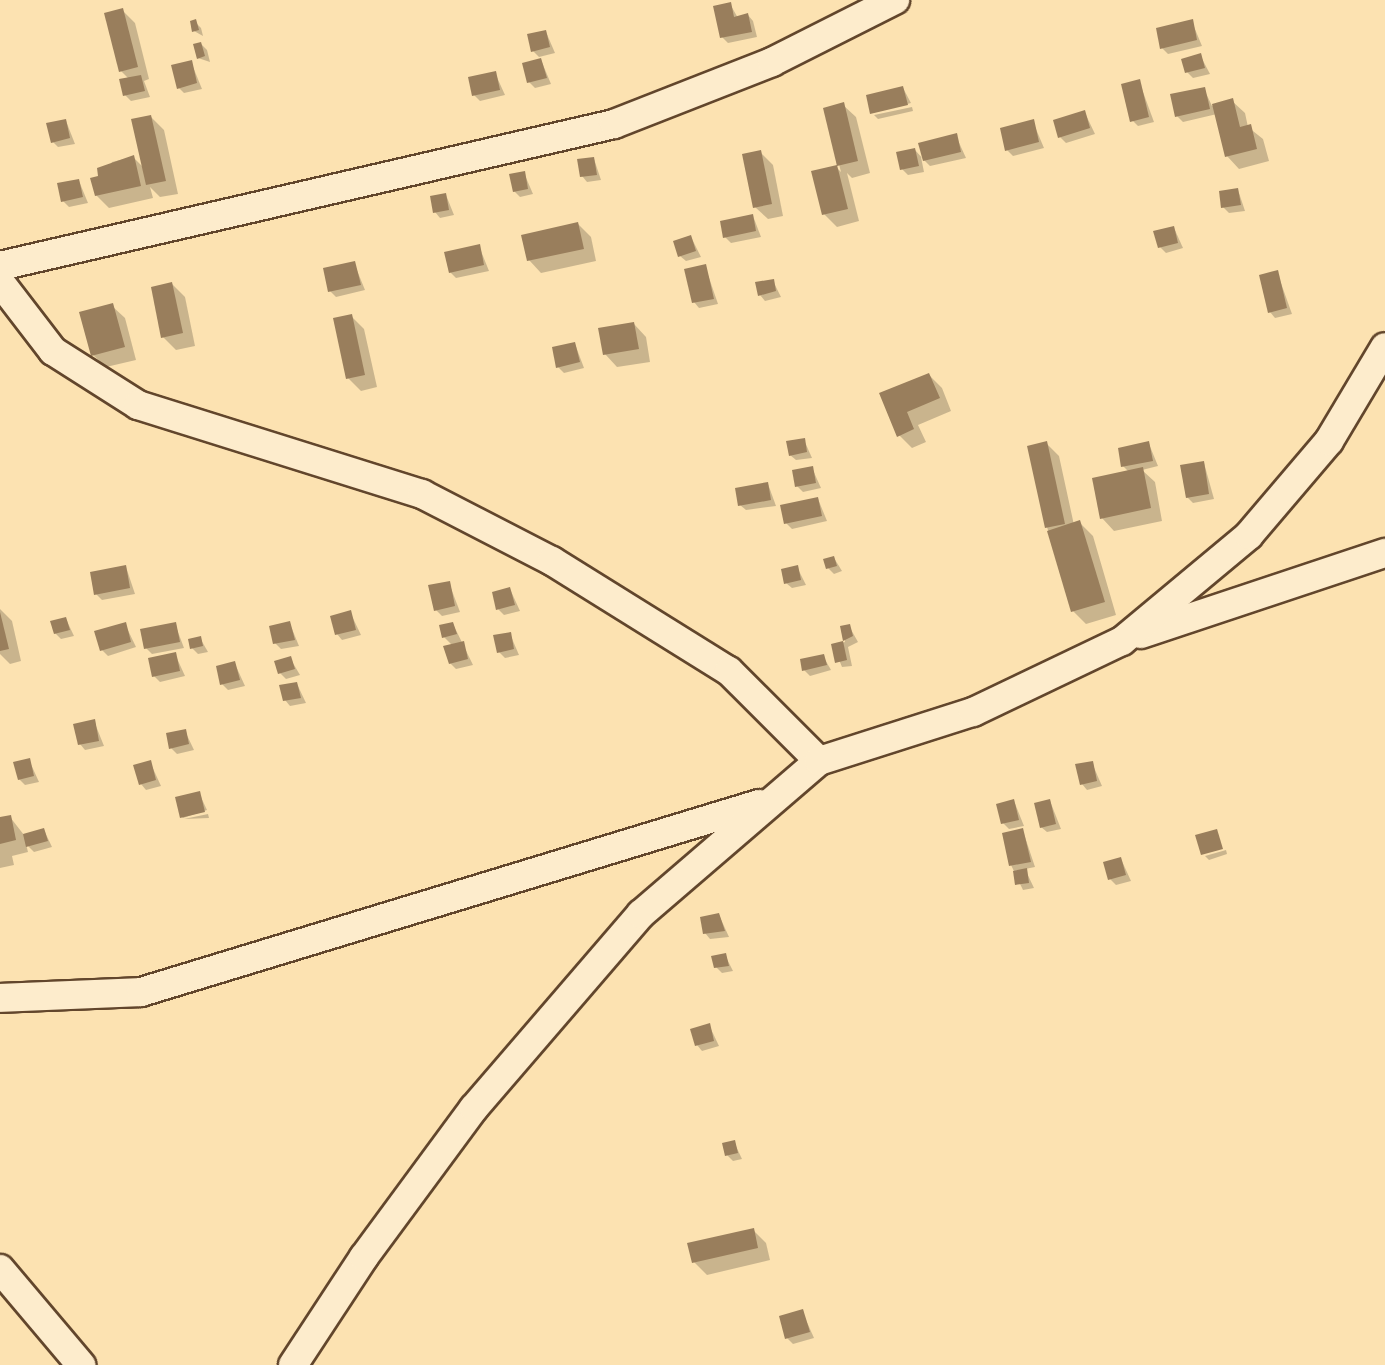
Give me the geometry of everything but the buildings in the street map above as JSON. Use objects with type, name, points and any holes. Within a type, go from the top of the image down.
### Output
[{"type":"street","points":[[0,266],[614,124],[772,62],[895,0]]},
{"type":"street","points":[[0,282],[53,351],[138,405],[422,494],[552,561],[729,671],[819,761]]},
{"type":"street","points":[[1122,641],[1249,535],[1329,441],[1385,347]]},
{"type":"street","points":[[293,1365],[364,1257],[474,1108],[641,914],[819,761],[973,712],[1122,641],[1385,553]]},
{"type":"street","points":[[0,998],[141,992],[774,799]]},
{"type":"street","points":[[0,1269],[81,1365]]}]
